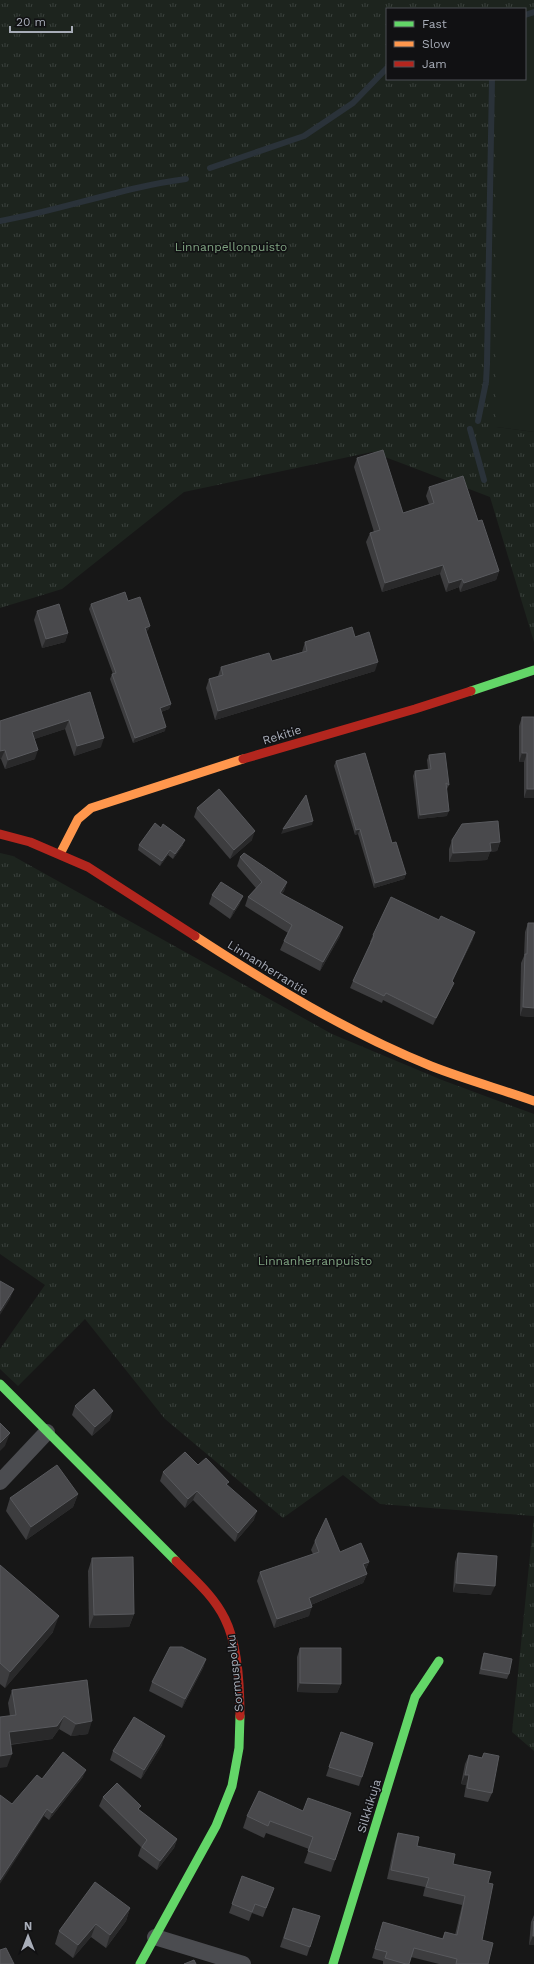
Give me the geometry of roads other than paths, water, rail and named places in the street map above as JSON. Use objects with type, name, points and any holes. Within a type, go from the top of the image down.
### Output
[{"type":"street","name":"Rekitie","points":[[60,854],[78,819],[91,808],[121,797],[292,744],[415,709],[534,670]]},
{"type":"street","name":"Linnanherrantie","points":[[0,834],[30,842],[88,867],[314,1010],[372,1040],[431,1066],[534,1101]]},
{"type":"street","name":"Sormuspolku","points":[[0,1384],[206,1591],[225,1619],[234,1644],[240,1711],[239,1748],[232,1786],[216,1826],[140,1964]]},
{"type":"street","points":[[0,1482],[47,1432]]},
{"type":"street","name":"Silkkikuja","points":[[333,1964],[415,1698],[439,1661]]},
{"type":"street","points":[[155,1936],[243,1964]]},
{"type":"waterway","points":[[526,15],[534,12]]},
{"type":"waterway","points":[[210,168],[304,136],[353,103],[386,69]]},
{"type":"waterway","points":[[478,421],[486,382],[487,364],[492,80]]},
{"type":"waterway","points":[[0,221],[47,211],[139,187],[186,179]]},
{"type":"waterway","points":[[470,429],[484,480]]},
{"type":"park label","name":"Linnanpellonpuisto","points":[[231,247]]},
{"type":"park label","name":"Linnanherranpuisto","points":[[315,1261]]}]
